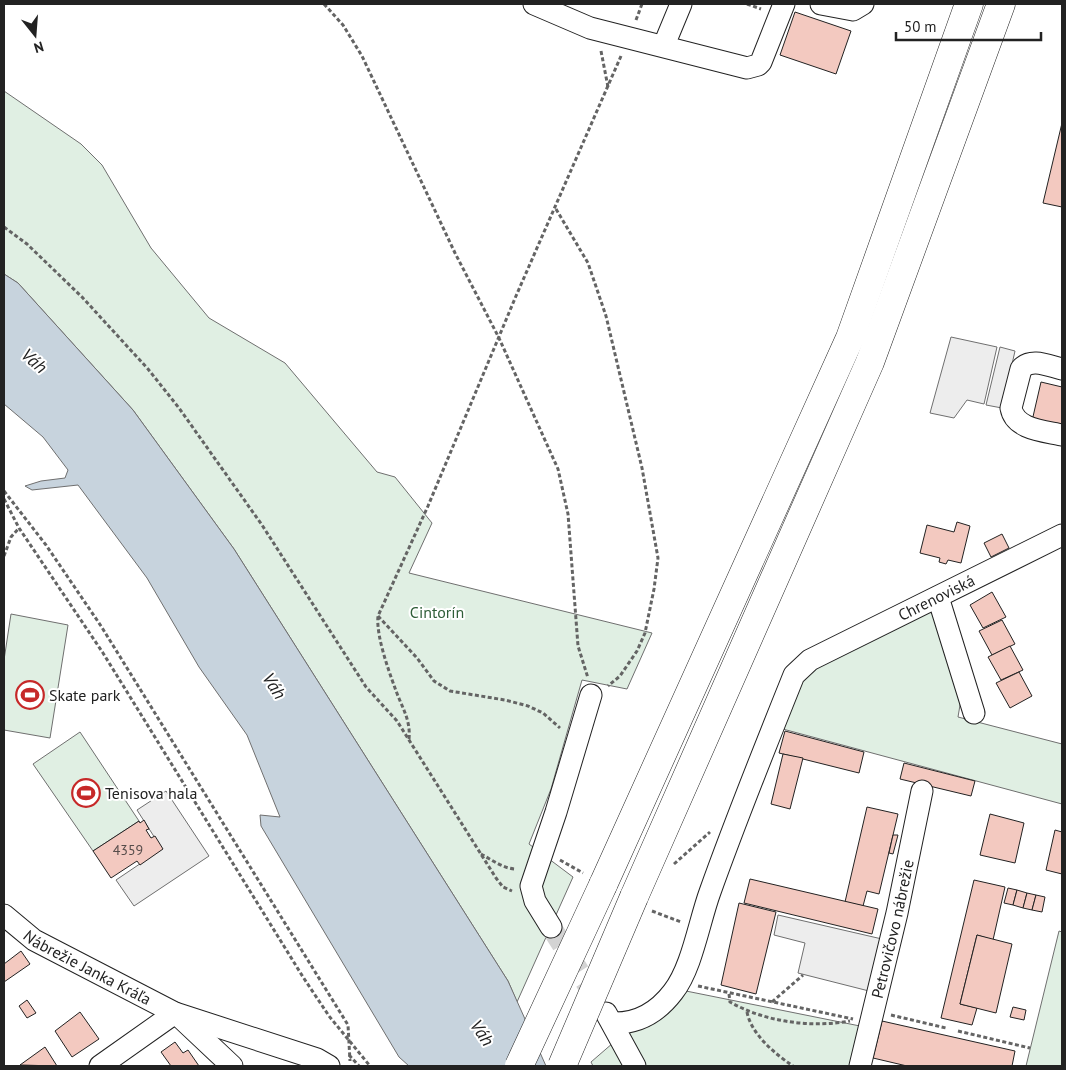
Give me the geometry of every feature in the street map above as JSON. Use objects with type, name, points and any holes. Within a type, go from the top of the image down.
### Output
[{"type":"main road","points":[[519,1066],[593,879],[850,338],[969,4]]},
{"type":"main road","points":[[562,1066],[640,903],[870,362],[1001,4]]},
{"type":"street","points":[[534,4],[590,28],[752,68],[761,62],[784,4]]},
{"type":"street","points":[[664,45],[681,4]]},
{"type":"street","points":[[821,4],[853,10],[863,4]]},
{"type":"street","points":[[1062,369],[1036,363],[1025,365],[1021,369],[1011,408],[1012,414],[1021,424],[1062,435]]},
{"type":"street","name":"Chrenoviská","points":[[635,1066],[609,1018],[628,1024],[642,1020],[668,999],[681,980],[698,928],[794,675],[810,660],[1062,535]]},
{"type":"street","points":[[938,596],[974,713]]},
{"type":"street","points":[[551,927],[535,901],[531,886],[536,864],[556,812],[589,700]]},
{"type":"street","name":"Petrovičovo nábrežie","points":[[860,1066],[922,791]]},
{"type":"street","name":"Nábrežie Janka Kráľa","points":[[4,914],[34,940],[175,1013],[317,1060],[329,1066]]},
{"type":"street","points":[[100,1066],[175,1013]]},
{"type":"street","name":"Nábrežie Janka Kráľa","points":[[175,1013],[232,1066]]},
{"type":"path","points":[[324,4],[354,40],[548,443],[564,491],[573,558],[578,646],[590,685],[589,700]]},
{"type":"path","points":[[409,740],[410,726],[390,672],[378,628],[378,616],[428,506],[608,88],[642,4]]},
{"type":"path","points":[[748,4],[764,11],[767,4]]},
{"type":"path","points":[[590,28],[601,53],[608,88]]},
{"type":"path","points":[[556,208],[578,243],[597,285],[642,468],[658,558],[650,613],[637,651],[620,676],[589,700]]},
{"type":"path","points":[[4,227],[27,244],[82,298],[148,369],[179,408],[262,525],[332,631],[366,687],[397,721],[503,887],[514,892],[531,886]]},
{"type":"path","points":[[4,491],[46,545],[101,626],[348,1025],[348,1055],[358,1066]]},
{"type":"path","points":[[4,499],[19,528],[103,653],[303,977],[348,1040],[370,1066]]},
{"type":"path","points":[[4,556],[11,537],[19,528]]},
{"type":"path","points":[[378,616],[417,658],[434,681],[450,692],[505,700],[543,713],[561,728],[575,749]]},
{"type":"path","points":[[670,866],[717,825]]},
{"type":"path","points":[[480,853],[511,869],[525,868],[536,864]]},
{"type":"path","points":[[559,859],[593,879]]},
{"type":"path","points":[[640,903],[698,928]]},
{"type":"path","points":[[771,1003],[803,975]]},
{"type":"path","points":[[681,980],[729,994],[856,1020],[835,1024],[813,1024],[747,1012],[730,1002],[729,994]]},
{"type":"path","points":[[874,1010],[946,1028]]},
{"type":"path","points":[[747,1012],[759,1035],[775,1054],[793,1066]]},
{"type":"path","points":[[958,1031],[1030,1048]]},
{"type":"green space","name":"Cintorín","points":[[4,91],[81,144],[102,165],[151,248],[209,318],[285,363],[377,472],[395,477],[432,523],[409,573],[652,633],[627,689],[582,680],[551,789],[529,844],[573,877],[517,1002],[508,981],[234,549],[133,410],[18,283],[4,274]]},
{"type":"green space","points":[[928,612],[936,614],[961,699],[958,717],[1062,744],[1062,804],[779,728],[799,676]]},
{"type":"green space","name":"Skate park","points":[[11,614],[68,625],[50,738],[4,730],[4,660]]},
{"type":"green space","name":"Tenisova hala","points":[[80,732],[139,821],[93,851],[33,764]]},
{"type":"green space","points":[[1059,931],[1062,932],[1062,1066],[1026,1066]]},
{"type":"green space","points":[[681,990],[860,1026],[851,1066],[593,1066],[591,1062],[628,1030]]},
{"type":"shaded area","points":[[951,337],[997,347],[984,404],[967,400],[954,418],[930,413]]},
{"type":"shaded area","points":[[1000,347],[1015,351],[1002,408],[986,405]]},
{"type":"shaded area","points":[[166,791],[209,856],[134,906],[116,880],[162,849],[137,810]]},
{"type":"shaded area","points":[[778,915],[882,939],[869,991],[798,973],[805,943],[774,935]]},
{"type":"water","name":"Váh","points":[[4,274],[18,283],[133,410],[234,549],[508,981],[546,1066],[409,1066],[399,1057],[261,826],[260,815],[280,817],[247,735],[199,667],[147,578],[78,485],[32,490],[25,486],[41,481],[65,478],[68,470],[43,437],[4,404]]},
{"type":"building","points":[[795,12],[851,31],[836,74],[780,55]]},
{"type":"building","points":[[1062,123],[1062,207],[1043,203]]},
{"type":"building","points":[[1041,382],[1062,387],[1062,428],[1032,421]]},
{"type":"building","points":[[957,522],[970,526],[961,563],[948,560],[946,564],[939,562],[940,558],[920,553],[927,525],[954,532]]},
{"type":"building","points":[[1002,534],[1009,548],[991,557],[984,543]]},
{"type":"building","points":[[992,592],[1006,617],[983,628],[970,605]]},
{"type":"building","points":[[1002,620],[1015,644],[992,655],[979,631]]},
{"type":"building","points":[[1010,646],[1023,670],[1001,680],[988,657]]},
{"type":"building","points":[[1019,672],[1032,696],[1010,708],[996,683]]},
{"type":"building","points":[[785,731],[864,752],[859,773],[779,753]]},
{"type":"building","points":[[783,754],[803,758],[790,809],[771,804]]},
{"type":"building","points":[[904,763],[975,781],[971,796],[900,779]]},
{"type":"building","points":[[867,807],[898,814],[879,894],[867,891],[863,906],[845,902]]},
{"type":"building","points":[[990,814],[1024,823],[1015,863],[980,855]]},
{"type":"building","points":[[144,820],[149,829],[146,830],[151,838],[155,836],[163,849],[140,865],[137,861],[111,878],[93,851],[139,821],[140,823]]},
{"type":"building","points":[[1055,830],[1062,832],[1062,874],[1046,870]]},
{"type":"building","points":[[893,835],[898,835],[893,854],[889,853]]},
{"type":"building","points":[[750,879],[878,909],[872,934],[744,903]]},
{"type":"building","points":[[974,880],[1005,887],[993,940],[977,935],[960,1004],[977,1008],[972,1025],[941,1018]]},
{"type":"building","points":[[1008,888],[1017,890],[1013,905],[1004,903]]},
{"type":"building","points":[[1017,890],[1027,893],[1023,908],[1013,905]]},
{"type":"building","points":[[1027,893],[1036,895],[1032,910],[1023,908]]},
{"type":"building","points":[[1036,895],[1045,897],[1042,912],[1032,910]]},
{"type":"building","points":[[739,903],[776,912],[756,994],[721,985]]},
{"type":"building","points":[[977,935],[1012,944],[996,1013],[960,1004]]},
{"type":"building","points":[[21,951],[30,964],[4,982],[4,964]]},
{"type":"building","points":[[27,1000],[36,1013],[27,1018],[19,1006]]},
{"type":"building","points":[[1013,1007],[1026,1010],[1024,1020],[1010,1017]]},
{"type":"building","points":[[80,1012],[99,1039],[72,1057],[55,1031]]},
{"type":"building","points":[[882,1021],[1015,1051],[1012,1066],[907,1066],[873,1058]]},
{"type":"building","points":[[175,1042],[183,1053],[188,1050],[199,1066],[171,1066],[161,1052]]},
{"type":"building","points":[[45,1047],[57,1066],[20,1065]]},
{"type":"tunnel","points":[[551,927],[599,1003]]},
{"type":"place","name":"Skate park","points":[[30,695]]},
{"type":"place","name":"Tenisova hala","points":[[86,793]]}]
